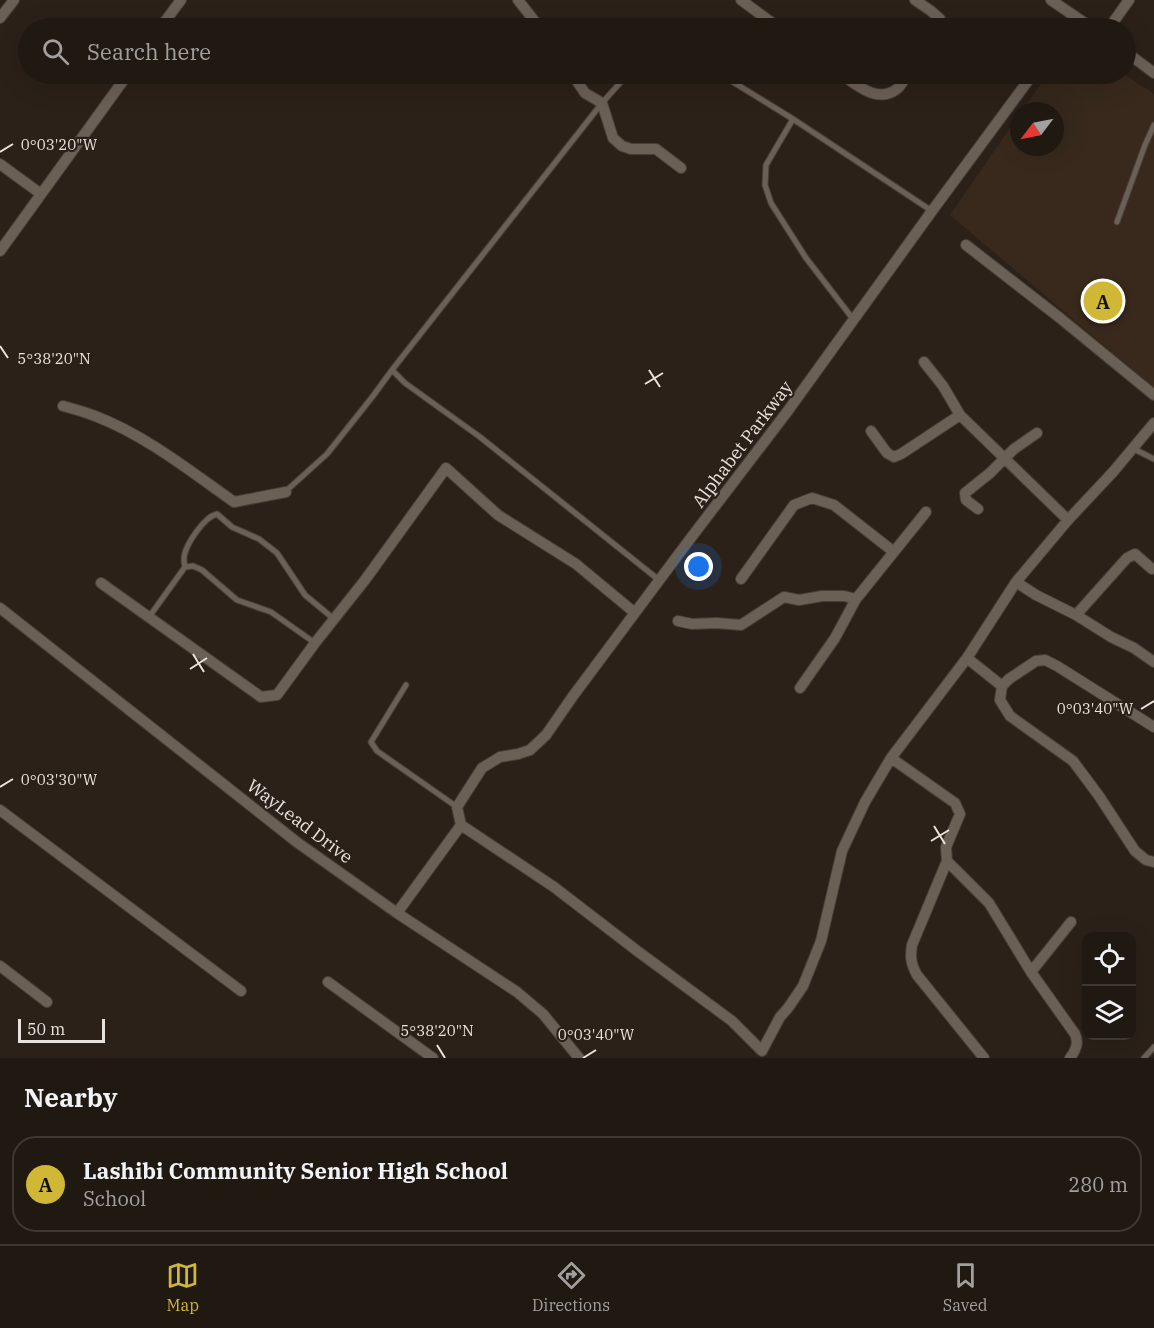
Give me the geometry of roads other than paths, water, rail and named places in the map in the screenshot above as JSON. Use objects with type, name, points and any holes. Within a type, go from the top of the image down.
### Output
[{"type":"street","points":[[0,18],[14,0]]},
{"type":"street","points":[[168,18],[181,0]]},
{"type":"street","points":[[518,0],[532,18]]},
{"type":"street","points":[[741,0],[765,18]]},
{"type":"street","points":[[915,0],[939,18]]},
{"type":"street","points":[[1051,0],[1078,18]]},
{"type":"street","points":[[1116,18],[1129,0]]},
{"type":"street","points":[[1136,60],[1154,73]]},
{"type":"street","points":[[0,251],[121,84]]},
{"type":"street","points":[[579,84],[585,93],[602,103],[613,138],[621,146],[631,149],[656,149],[681,168]]},
{"type":"street","points":[[855,84],[867,92],[882,95],[897,89],[901,84]]},
{"type":"street","name":"Alphabet Parkway","points":[[457,807],[482,768],[500,757],[530,750],[546,735],[659,580],[787,412],[1026,84]]},
{"type":"street","points":[[0,164],[41,194]]},
{"type":"street","points":[[966,244],[1154,395]]},
{"type":"street","points":[[924,362],[943,386],[960,415],[1068,520]]},
{"type":"street","points":[[63,406],[96,416],[141,438],[190,469],[234,502],[286,492]]},
{"type":"street","points":[[871,431],[887,453],[894,457],[960,415]]},
{"type":"street","points":[[460,825],[554,887],[732,1021],[765,1055],[780,1017],[789,1008],[803,986],[821,941],[842,851],[865,801],[891,758],[967,658],[1016,582],[1154,423]]},
{"type":"street","points":[[978,509],[966,500],[965,493],[990,473],[1014,449],[1037,433]]},
{"type":"street","points":[[101,583],[261,696],[278,695],[446,468],[498,515],[576,564],[635,613]]},
{"type":"street","points":[[741,579],[794,505],[812,498],[834,505],[894,552]]},
{"type":"street","points":[[801,688],[835,638],[856,599],[926,512]]},
{"type":"street","points":[[1076,615],[1127,558],[1135,554],[1152,569]]},
{"type":"street","points":[[1016,582],[1134,648],[1154,662]]},
{"type":"street","points":[[678,621],[692,624],[741,625],[784,597],[799,600],[822,596],[844,596],[856,599]]},
{"type":"street","name":"WayLead Drive","points":[[0,608],[298,843],[397,913],[517,992],[543,1014],[579,1058]]},
{"type":"street","points":[[967,658],[1002,686]]},
{"type":"street","points":[[1154,727],[1045,660],[1036,661],[1002,686],[1000,700],[1010,716],[1072,761],[1099,796],[1135,851],[1146,860],[1154,862]]},
{"type":"street","points":[[891,758],[955,803],[960,814],[946,847],[946,861],[912,945],[910,956],[917,975],[984,1058]]},
{"type":"street","points":[[397,913],[460,825],[457,807]]},
{"type":"street","points":[[0,810],[241,991]]},
{"type":"street","points":[[946,861],[989,903],[1031,972],[1075,1034],[1077,1040],[1075,1052],[1070,1058]]},
{"type":"street","points":[[1031,972],[1071,922]]},
{"type":"street","points":[[0,966],[47,1002]]},
{"type":"street","points":[[328,982],[433,1058]]},
{"type":"lane","points":[[286,492],[327,454],[619,84]]},
{"type":"lane","points":[[736,84],[932,211]]},
{"type":"lane","points":[[793,119],[766,165],[765,185],[771,203],[806,258],[854,319]]},
{"type":"lane","points":[[1117,222],[1154,125]]},
{"type":"lane","points":[[392,370],[405,383],[480,437],[659,580]]},
{"type":"lane","points":[[1134,448],[1154,459]]},
{"type":"lane","points":[[149,617],[184,567],[184,555],[195,533],[210,516],[217,514],[232,526],[259,539],[277,553],[305,595],[334,619]]},
{"type":"lane","points":[[184,567],[193,566],[202,570],[237,600],[271,612],[315,643]]},
{"type":"lane","points":[[406,685],[371,742],[376,751],[457,807]]},
{"type":"lane","points":[[1144,1058],[1154,1047]]},
{"type":"place","name":"Lashibi Community Senior High School","points":[[1103,301]]}]
